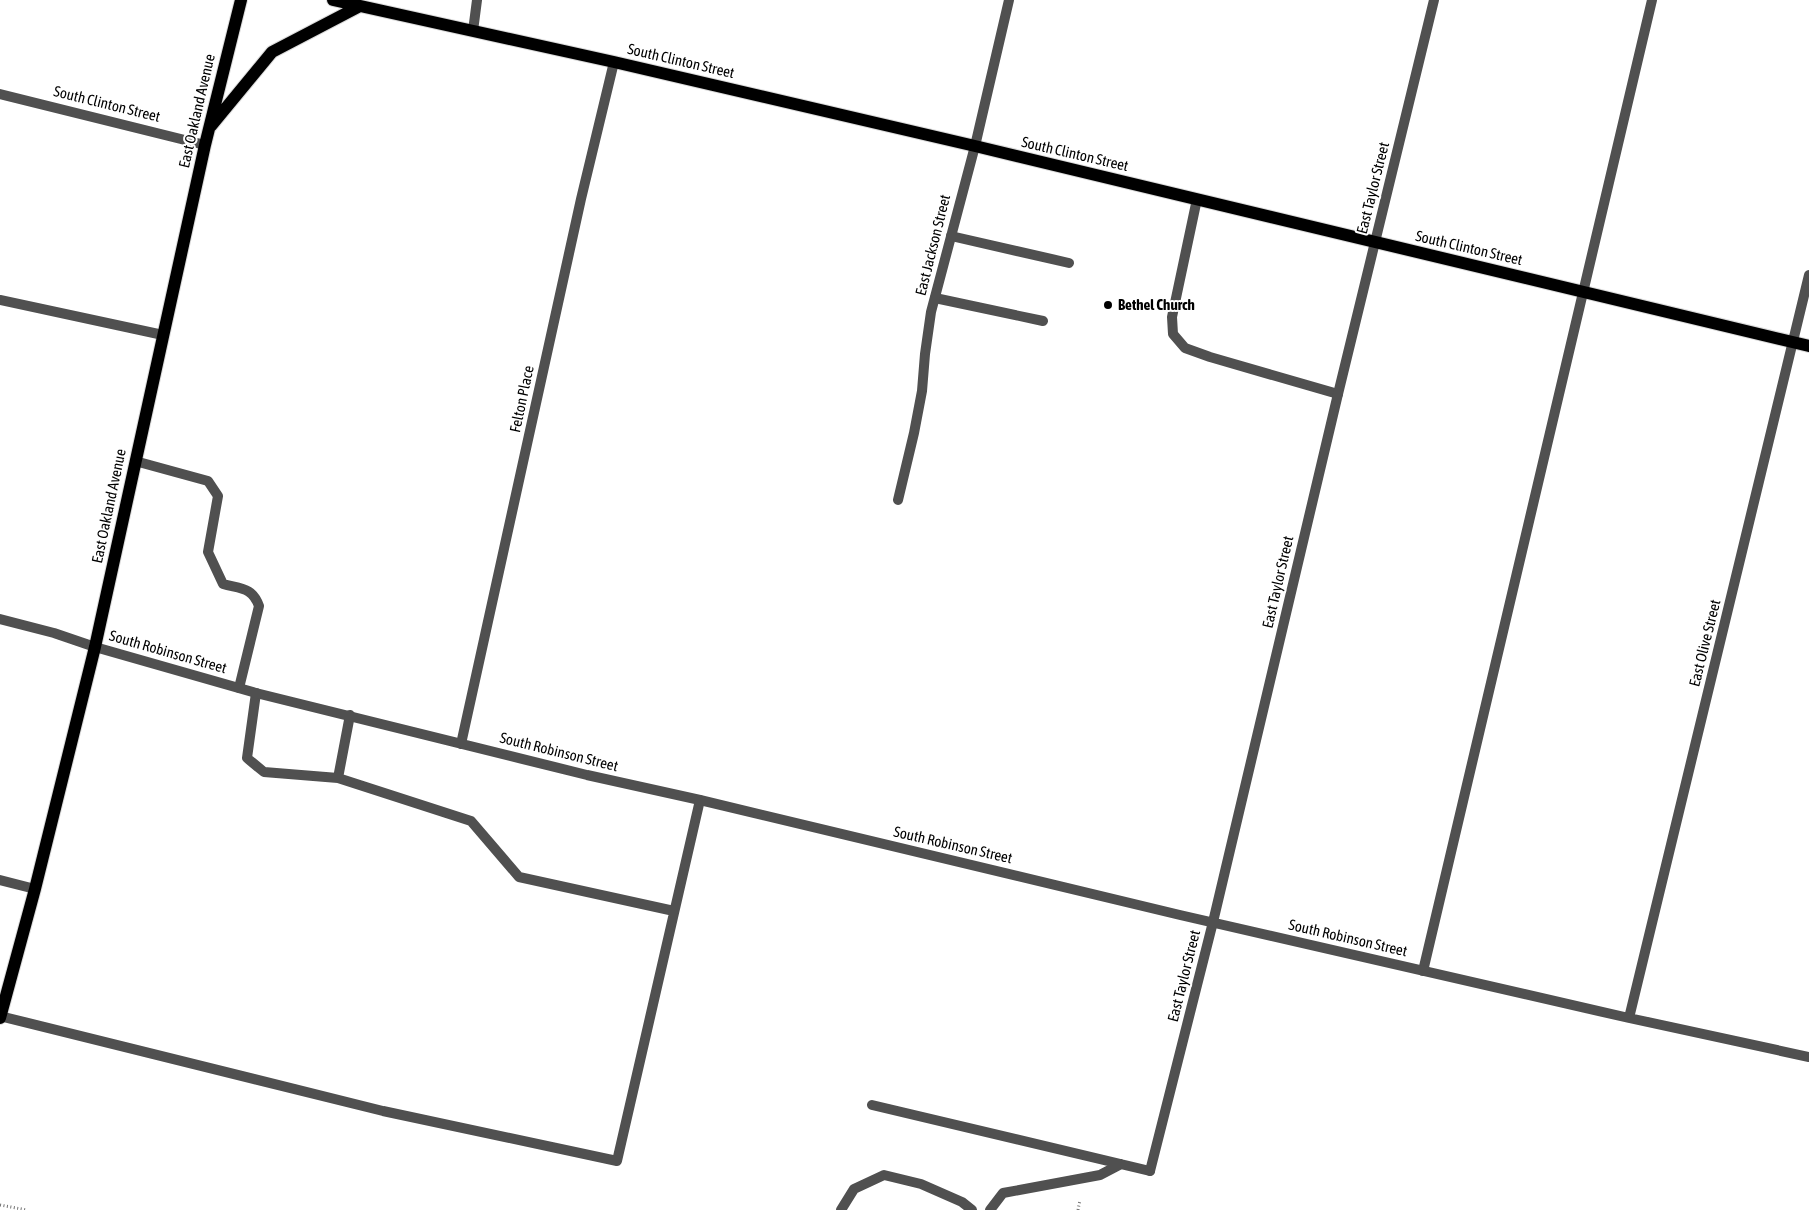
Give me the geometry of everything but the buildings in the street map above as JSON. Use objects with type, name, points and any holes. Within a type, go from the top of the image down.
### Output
[{"type":"main road","name":"East Oakland Avenue","points":[[0,1017],[35,889],[95,647],[163,335],[241,0]]},
{"type":"main road","name":"South Clinton Street","points":[[333,0],[360,6],[382,5],[473,31],[975,146],[1809,346]]},
{"type":"main road","points":[[210,128],[272,52],[360,6]]},
{"type":"street","points":[[473,31],[477,0]]},
{"type":"street","name":"East Jackson Street","points":[[898,500],[922,391],[926,345],[935,298],[975,146],[1009,0]]},
{"type":"street","name":"East Taylor Street","points":[[1120,1164],[1150,1171],[1213,922],[1338,394],[1434,0]]},
{"type":"street","points":[[1423,971],[1652,0]]},
{"type":"street","name":"Felton Place","points":[[461,744],[581,199],[614,62]]},
{"type":"street","name":"South Clinton Street","points":[[0,94],[206,145]]},
{"type":"street","points":[[1197,199],[1172,317],[1174,334],[1186,348],[1210,358],[1338,394]]},
{"type":"street","points":[[951,236],[1069,263]]},
{"type":"street","name":"East Olive Street","points":[[1629,1018],[1809,275]]},
{"type":"street","points":[[935,298],[1043,321]]},
{"type":"street","points":[[0,300],[163,335]]},
{"type":"street","points":[[135,461],[208,480],[218,496],[208,552],[223,584],[251,592],[259,606],[240,688]]},
{"type":"street","name":"South Robinson Street","points":[[0,619],[54,633],[95,647],[256,693],[461,744],[1423,971],[1809,1058]]},
{"type":"street","points":[[256,693],[247,758],[264,772],[338,778],[471,821],[519,877],[674,911]]},
{"type":"street","points":[[338,778],[350,715]]},
{"type":"street","points":[[0,1017],[382,1111],[617,1161],[700,800]]},
{"type":"street","points":[[0,880],[35,889]]},
{"type":"street","points":[[872,1105],[1120,1164]]},
{"type":"street","points":[[990,1210],[1003,1193],[1100,1175],[1120,1164]]},
{"type":"street","points":[[841,1210],[854,1189],[884,1175],[921,1184],[962,1202],[972,1210]]},
{"type":"path","points":[[1078,1210],[1080,1200]]},
{"type":"path","points":[[0,1205],[27,1210]]},
{"type":"place","name":"Bethel Church","points":[[1108,305]]}]
